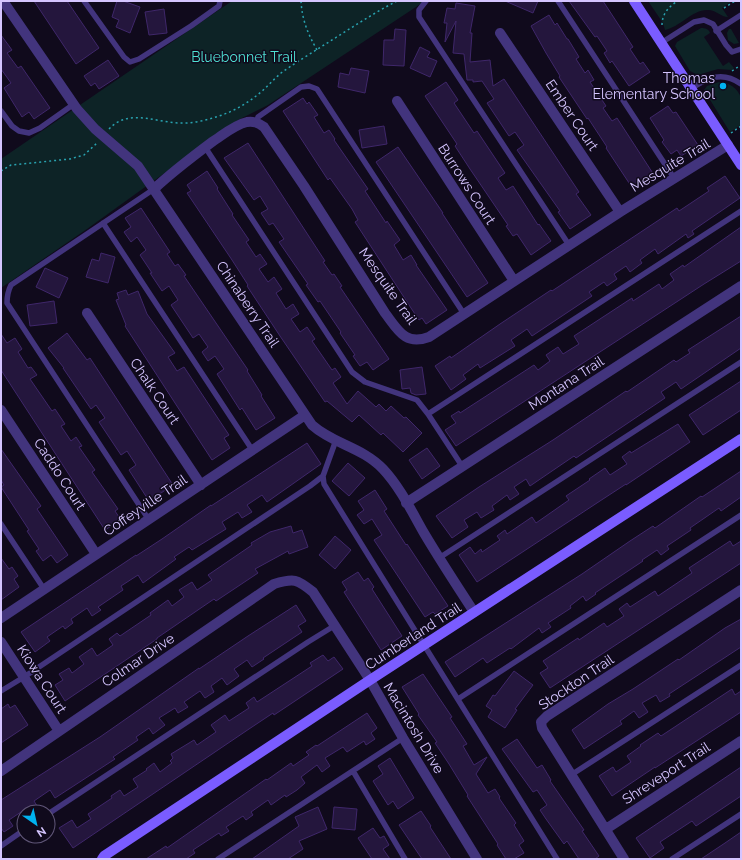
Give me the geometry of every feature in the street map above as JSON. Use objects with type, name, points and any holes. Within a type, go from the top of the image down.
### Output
[{"type":"street","name":"Chinaberry Trail","points":[[3,1],[74,104],[95,129],[138,166],[312,425],[321,433],[358,450],[373,459],[388,474],[474,612]]},
{"type":"street","points":[[634,1],[664,41],[691,89],[741,165]]},
{"type":"street","name":"Ember Court","points":[[500,33],[620,212]]},
{"type":"street","name":"Burrows Court","points":[[397,101],[514,281]]},
{"type":"street","points":[[154,189],[167,176],[235,126],[249,122],[257,122]]},
{"type":"street","name":"Mesquite Trail","points":[[257,122],[264,127],[304,186],[386,313],[400,332],[406,337],[414,340],[421,340],[429,337],[620,212],[728,145]]},
{"type":"street","name":"Montana Trail","points":[[406,503],[741,286]]},
{"type":"street","name":"Chalk Court","points":[[87,313],[201,485]]},
{"type":"street","name":"Caddo Court","points":[[1,410],[96,554]]},
{"type":"street","name":"Coffeyville Trail","points":[[1,618],[305,415]]},
{"type":"street","name":"Cumberland Trail","points":[[102,859],[104,856],[370,680],[741,438]]},
{"type":"street","name":"Colmar Drive","points":[[1,771],[274,584],[287,580],[294,580]]},
{"type":"street","name":"Macintosh Drive","points":[[294,580],[313,592],[370,680],[403,738],[477,859]]},
{"type":"street","name":"Stockton Trail","points":[[624,859],[542,728],[542,722],[554,712],[741,590]]},
{"type":"street","name":"Kiowa Court","points":[[1,642],[59,731]]},
{"type":"street","name":"Shreveport Trail","points":[[606,829],[741,741]]},
{"type":"lane","points":[[84,1],[124,57],[130,62],[139,59],[191,26],[219,6],[220,1]]},
{"type":"lane","points":[[426,1],[419,10],[419,17],[569,245]]},
{"type":"lane","points":[[558,1],[674,178]]},
{"type":"lane","points":[[716,31],[741,14]]},
{"type":"lane","points":[[664,41],[694,22],[704,20],[713,24],[716,31],[732,52],[741,49]]},
{"type":"lane","points":[[691,89],[718,76],[730,78],[741,84]]},
{"type":"lane","points":[[257,122],[258,117],[301,87],[309,86],[317,89],[464,314]]},
{"type":"lane","points":[[1,110],[12,126],[19,131],[29,133],[40,128],[74,104]]},
{"type":"lane","points":[[205,147],[352,372],[365,382],[417,400],[428,414],[462,466]]},
{"type":"lane","points":[[149,520],[7,303],[8,292],[11,285],[154,189]]},
{"type":"lane","points":[[428,414],[741,211]]},
{"type":"lane","points":[[103,223],[254,450]]},
{"type":"lane","points":[[439,558],[741,362]]},
{"type":"lane","points":[[336,440],[323,476],[324,484],[557,859]]},
{"type":"lane","points":[[1,691],[323,476]]},
{"type":"lane","points":[[458,699],[741,515]]},
{"type":"lane","points":[[1,524],[44,589]]},
{"type":"lane","points":[[56,809],[334,626]]},
{"type":"lane","points":[[571,774],[741,665]]},
{"type":"lane","points":[[218,859],[403,738]]},
{"type":"lane","points":[[353,770],[405,859]]},
{"type":"lane","points":[[672,859],[741,814]]},
{"type":"lane","points":[[1,846],[16,836]]},
{"type":"path","points":[[301,1],[301,13],[307,31],[317,50]]},
{"type":"path","points":[[108,131],[114,124],[126,118],[139,117],[163,122],[184,123],[202,121],[226,114],[241,106],[261,92],[280,74],[372,14],[397,1]]},
{"type":"path","points":[[664,41],[662,17],[678,1]]},
{"type":"path","points":[[724,8],[734,1]]},
{"type":"path","points":[[734,71],[732,71],[741,65]]},
{"type":"path","points":[[730,134],[741,126]]},
{"type":"path","points":[[1,171],[11,166],[70,159],[84,155],[98,142]]},
{"type":"green space","name":"Bluebonnet Trail","points":[[232,1],[425,1],[268,105],[238,120],[87,229],[1,288],[1,159]]},
{"type":"green space","points":[[648,1],[732,1],[722,8],[728,17],[711,10],[702,10],[665,30],[663,23]]},
{"type":"green space","points":[[701,28],[709,31],[710,33],[704,37],[723,66],[729,62],[734,68],[732,70],[718,69],[698,75],[690,71],[675,46],[677,42]]},
{"type":"green space","points":[[729,29],[731,29],[739,43],[734,44],[728,40],[727,33]]},
{"type":"green space","points":[[719,82],[732,86],[738,91],[741,98],[741,125],[730,132],[704,90],[707,86]]},
{"type":"building","points":[[34,1],[67,1],[99,48],[76,64]]},
{"type":"building","points":[[117,1],[123,1],[140,7],[130,33],[116,27],[119,20],[112,17]]},
{"type":"building","points":[[505,1],[538,1],[533,13]]},
{"type":"building","points":[[569,1],[603,1],[633,47],[630,49],[640,64],[643,62],[650,72],[629,86],[612,61],[610,63],[604,53],[607,51],[597,36],[595,37]]},
{"type":"building","points":[[456,3],[475,6],[470,33],[472,33],[470,62],[490,60],[493,86],[504,79],[579,192],[576,194],[591,215],[570,229],[558,212],[560,211],[517,150],[524,145],[515,132],[509,136],[487,103],[494,99],[482,81],[473,82],[473,80],[467,80],[464,54],[453,53],[456,21],[445,42],[447,23],[444,23],[447,8],[455,9]]},
{"type":"building","points":[[164,9],[167,33],[149,35],[145,12]]},
{"type":"building","points":[[549,15],[555,25],[557,23],[568,39],[579,57],[576,59],[585,73],[588,70],[594,80],[590,82],[606,106],[603,108],[612,121],[617,118],[654,175],[633,189],[588,118],[587,119],[559,77],[560,76],[531,26]]},
{"type":"building","points":[[395,29],[406,30],[404,66],[383,65],[384,40],[394,40]]},
{"type":"building","points":[[1,35],[12,50],[7,53],[18,68],[21,66],[50,108],[34,119],[29,112],[22,117],[4,88],[11,83],[1,69]]},
{"type":"building","points":[[420,47],[430,52],[427,57],[437,61],[430,77],[410,68]]},
{"type":"building","points":[[108,60],[119,76],[99,89],[95,83],[91,86],[84,76]]},
{"type":"building","points":[[351,68],[369,71],[365,93],[338,87],[340,73],[349,75]]},
{"type":"building","points":[[446,82],[458,100],[454,103],[474,133],[477,131],[505,173],[498,178],[506,190],[513,186],[538,225],[539,224],[551,241],[531,255],[517,234],[513,236],[506,226],[508,225],[455,146],[457,144],[425,96]]},
{"type":"building","points":[[303,98],[307,104],[309,102],[318,115],[314,117],[324,133],[329,130],[335,139],[334,140],[368,189],[365,191],[386,223],[387,221],[400,240],[394,245],[403,260],[411,255],[416,265],[447,310],[426,324],[422,318],[419,320],[355,222],[358,220],[352,209],[330,178],[328,180],[283,111]]},
{"type":"building","points":[[668,106],[673,113],[676,112],[698,145],[681,156],[677,150],[671,154],[662,142],[664,140],[650,118]]},
{"type":"building","points":[[384,126],[387,144],[362,148],[359,130]]},
{"type":"building","points":[[248,143],[325,261],[323,262],[332,275],[334,274],[342,286],[340,287],[389,359],[373,370],[367,362],[360,366],[353,356],[355,355],[340,333],[341,332],[320,301],[318,302],[306,285],[308,284],[279,242],[284,239],[273,223],[269,225],[261,213],[268,209],[260,196],[254,200],[224,158]]},
{"type":"building","points":[[398,147],[488,283],[467,297],[376,162]]},
{"type":"building","points":[[207,171],[233,214],[232,215],[249,240],[246,242],[256,257],[260,254],[267,264],[259,269],[268,282],[274,277],[282,289],[276,293],[286,309],[293,304],[299,314],[291,319],[300,332],[307,327],[315,339],[312,341],[332,370],[335,368],[341,377],[333,383],[347,404],[358,391],[376,407],[379,404],[386,411],[391,406],[404,418],[406,417],[422,433],[403,452],[383,433],[381,435],[359,415],[352,422],[327,401],[325,402],[187,193],[191,191],[187,185]]},
{"type":"building","points":[[725,176],[740,198],[692,231],[694,234],[688,238],[686,234],[658,254],[655,249],[640,260],[642,263],[630,272],[626,266],[614,274],[617,279],[607,286],[604,282],[589,292],[592,296],[532,336],[527,329],[511,340],[515,346],[480,368],[478,364],[463,375],[466,379],[451,390],[435,366],[450,356],[451,358],[551,290],[552,291],[677,208],[679,211],[709,191],[707,188]]},
{"type":"building","points":[[141,208],[170,252],[167,254],[175,266],[178,264],[186,275],[184,276],[248,370],[247,371],[262,395],[261,396],[275,418],[256,430],[242,408],[240,410],[217,374],[224,369],[215,356],[208,361],[202,352],[208,347],[199,334],[193,338],[171,305],[178,300],[169,286],[162,291],[150,273],[152,273],[140,255],[146,250],[137,237],[131,242],[124,232],[131,227],[125,218]]},
{"type":"building","points":[[741,227],[741,261],[456,446],[445,430],[456,423],[451,416],[459,411],[460,413],[534,365],[538,370],[550,361],[546,355],[558,347],[563,354],[579,344],[574,336],[632,298],[633,301],[659,284],[662,289],[674,280],[670,274],[683,265],[684,267]]},
{"type":"building","points":[[101,253],[115,257],[108,283],[86,277],[92,259],[99,261]]},
{"type":"building","points":[[45,268],[68,278],[59,298],[36,287]]},
{"type":"building","points":[[126,290],[128,295],[138,291],[147,314],[175,353],[168,357],[177,371],[184,367],[229,435],[224,438],[230,448],[212,460],[125,326],[126,325],[116,300],[119,299],[117,293]]},
{"type":"building","points":[[54,301],[57,323],[30,326],[27,305]]},
{"type":"building","points":[[741,316],[741,348],[681,389],[676,382],[661,392],[665,398],[576,458],[574,456],[530,486],[526,479],[514,487],[519,494],[510,500],[507,495],[492,506],[494,510],[481,518],[477,512],[464,520],[468,527],[452,538],[436,516],[674,360],[676,362],[690,353],[688,350]]},
{"type":"building","points":[[67,333],[87,360],[90,358],[173,485],[149,501],[129,470],[136,465],[127,451],[121,455],[99,422],[105,418],[96,405],[91,409],[64,368],[48,348]]},
{"type":"building","points":[[1,334],[7,343],[15,338],[22,349],[18,352],[28,368],[31,367],[37,375],[30,379],[52,411],[55,409],[65,424],[61,426],[71,441],[76,437],[82,446],[79,447],[95,470],[92,472],[118,509],[115,511],[121,520],[105,530],[1,370]]},
{"type":"building","points":[[422,367],[426,394],[416,395],[411,393],[410,388],[402,389],[400,370]]},
{"type":"building","points":[[741,381],[741,410],[703,435],[689,415]]},
{"type":"building","points":[[678,424],[690,442],[477,582],[459,555],[470,547],[475,554],[481,549],[482,552],[500,540],[497,536],[505,530],[507,534],[532,517],[536,523],[569,500],[566,496],[590,480],[589,479],[605,468],[610,475],[627,464],[622,457],[630,451],[631,453]]},
{"type":"building","points":[[307,443],[321,464],[267,502],[262,495],[247,505],[252,512],[242,518],[238,512],[222,522],[226,529],[192,550],[189,547],[174,557],[176,559],[143,583],[138,575],[121,586],[123,590],[98,607],[101,610],[92,616],[87,608],[71,619],[73,623],[65,629],[63,626],[47,637],[50,641],[35,652],[21,632],[211,505]]},
{"type":"building","points":[[427,448],[440,466],[422,479],[409,460]]},
{"type":"building","points":[[1,449],[41,506],[37,509],[68,555],[57,563],[51,555],[43,561],[36,551],[39,549],[27,531],[29,530],[1,487],[4,485],[1,480]]},
{"type":"building","points":[[348,463],[365,478],[349,496],[332,481]]},
{"type":"building","points":[[741,471],[741,497],[721,511],[719,508],[690,528],[691,530],[667,546],[669,549],[661,555],[657,550],[595,593],[596,594],[586,601],[583,596],[570,606],[571,608],[548,623],[551,627],[542,633],[539,628],[511,649],[510,648],[487,663],[483,658],[455,677],[445,662],[582,574],[653,526],[655,528],[701,496],[702,497]]},
{"type":"building","points":[[375,490],[387,509],[384,511],[448,606],[435,614],[433,612],[425,617],[374,540],[382,535],[372,519],[364,524],[357,515],[364,510],[358,501]]},
{"type":"building","points":[[291,526],[293,533],[302,530],[308,547],[289,554],[288,551],[255,569],[258,573],[216,601],[214,599],[65,701],[55,685],[63,680],[59,674],[69,668],[72,673],[84,664],[79,657],[92,648],[97,656],[113,645],[109,639],[117,633],[120,636],[151,615],[150,613],[168,600],[172,606],[184,597],[179,590],[192,582],[197,590],[212,580],[208,575],[252,545],[251,543],[270,532]]},
{"type":"building","points":[[335,536],[351,550],[335,569],[319,555]]},
{"type":"building","points":[[730,541],[733,546],[741,541],[741,563],[550,688],[540,673],[548,668],[543,661],[578,638],[579,640],[604,623],[607,627],[624,616],[619,609],[627,603],[630,607],[655,591],[658,596],[692,573],[689,568]]},
{"type":"building","points":[[1,558],[9,569],[12,567],[18,576],[14,579],[19,587],[1,600]]},
{"type":"building","points":[[358,572],[364,581],[368,578],[374,587],[372,589],[402,636],[381,650],[344,592],[347,590],[342,582]]},
{"type":"building","points":[[296,605],[306,621],[298,626],[302,632],[263,658],[264,659],[252,667],[247,660],[234,669],[239,676],[227,685],[222,678],[211,686],[214,692],[205,698],[200,691],[184,702],[188,707],[178,713],[175,708],[159,718],[165,725],[153,734],[149,728],[136,737],[138,740],[113,757],[115,759],[55,798],[50,790],[34,801],[36,804],[16,804],[16,815],[9,820],[13,826],[4,832],[1,828],[1,800],[100,737]]},
{"type":"building","points":[[741,619],[741,647],[669,694],[670,696],[660,702],[656,695],[642,703],[648,712],[639,718],[634,711],[620,721],[622,724],[584,749],[572,730],[608,704]]},
{"type":"building","points":[[323,655],[328,661],[334,657],[343,669],[274,715],[273,713],[73,848],[59,828],[72,820],[77,828],[91,819],[88,814],[112,798],[111,796],[120,790],[124,796],[138,787],[133,779],[147,770],[146,769],[154,763],[160,772],[172,763],[170,761],[173,758],[171,754],[194,740],[197,745],[216,732],[211,725],[225,715],[229,721],[249,708],[246,703],[254,697],[257,702],[312,666],[310,663]]},
{"type":"building","points":[[514,671],[533,685],[515,709],[517,710],[505,728],[488,717],[492,710],[486,706],[493,695],[495,696]]},
{"type":"building","points":[[423,674],[452,717],[450,718],[467,744],[463,746],[474,765],[487,757],[476,774],[488,793],[495,789],[500,797],[499,798],[516,823],[514,825],[524,841],[519,845],[524,853],[514,859],[506,859],[435,743],[437,742],[418,715],[419,714],[402,687]]},
{"type":"building","points":[[732,689],[735,695],[741,691],[741,712],[612,796],[599,776],[613,767],[616,772],[631,762],[627,756],[641,746],[640,745],[658,733],[661,736]]},
{"type":"building","points":[[8,704],[10,708],[15,705],[28,725],[1,743],[1,709]]},
{"type":"building","points":[[367,713],[377,728],[371,733],[375,739],[366,745],[364,741],[347,752],[343,747],[325,758],[330,766],[322,772],[317,765],[301,777],[305,783],[297,790],[286,797],[285,795],[271,805],[268,800],[251,812],[253,815],[246,820],[243,816],[226,827],[229,831],[221,836],[219,833],[193,850],[195,853],[186,859],[146,859],[166,846],[167,848],[291,763],[293,766],[309,755],[306,752]]},
{"type":"building","points":[[517,739],[537,768],[542,765],[551,780],[550,781],[584,830],[582,831],[599,856],[595,859],[579,859],[567,841],[564,844],[540,810],[547,805],[537,790],[533,792],[502,749]]},
{"type":"building","points":[[390,758],[414,798],[398,809],[393,801],[388,805],[373,781],[383,774],[378,766]]},
{"type":"building","points":[[741,767],[741,796],[696,826],[692,821],[660,842],[664,848],[650,858],[636,838]]},
{"type":"building","points":[[318,807],[327,829],[299,841],[303,849],[288,859],[252,859],[299,826],[295,817]]},
{"type":"building","points":[[334,807],[357,809],[355,830],[332,828]]},
{"type":"building","points":[[421,811],[451,859],[422,859],[399,825]]},
{"type":"building","points":[[373,828],[380,838],[384,836],[389,845],[383,849],[390,859],[372,859],[358,838]]},
{"type":"building","points":[[741,832],[741,859],[701,859],[725,843]]},
{"type":"place","name":"Thomas Elementary School","points":[[723,86]]}]
